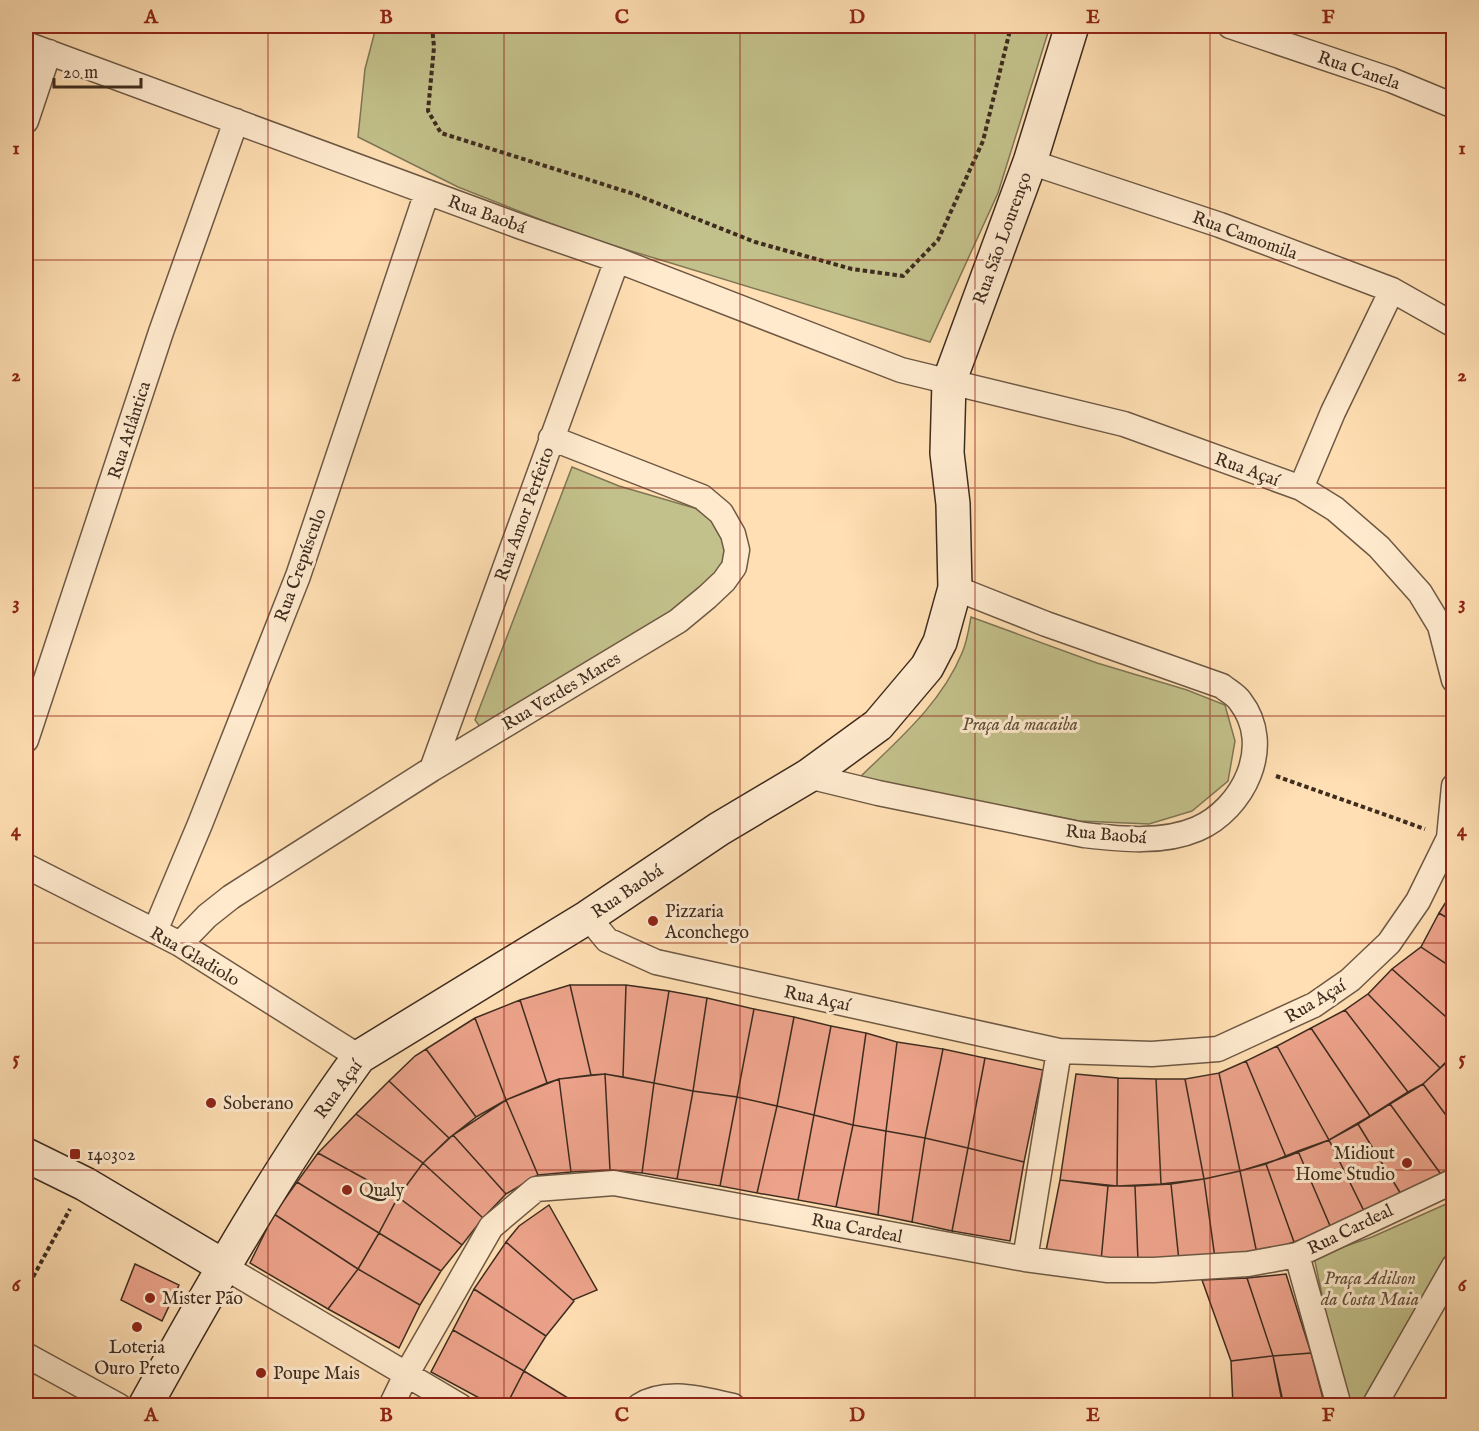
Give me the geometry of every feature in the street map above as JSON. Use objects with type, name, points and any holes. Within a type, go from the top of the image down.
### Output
[{"type":"street","name":"Rua São Lourenço","points":[[947,453],[949,382],[1030,162],[1072,26]]},
{"type":"street","name":"Rua Canela","points":[[1230,26],[1391,80],[1454,106]]},
{"type":"street","name":"Rua Baobá","points":[[26,44],[617,260],[901,370],[949,382]]},
{"type":"street","points":[[26,121],[49,52]]},
{"type":"street","name":"Rua Atlântica","points":[[26,740],[161,332],[236,121]]},
{"type":"street","name":"Rua Camomila","points":[[1030,162],[1220,225],[1392,290],[1454,325]]},
{"type":"street","name":"Rua Crepúsculo","points":[[154,932],[200,825],[298,576],[427,192]]},
{"type":"street","name":"Rua Amor Perfeito","points":[[432,769],[617,260]]},
{"type":"street","points":[[1301,488],[1333,412],[1392,290]]},
{"type":"street","name":"Rua Açaí","points":[[949,382],[1124,424],[1301,488],[1335,509],[1379,547],[1420,593],[1440,626],[1454,680]]},
{"type":"street","name":"Rua Verdes Mares","points":[[180,944],[207,916],[231,897],[432,769],[678,621],[724,582],[734,567],[737,550],[733,534],[722,513],[702,497],[551,438]]},
{"type":"street","name":"Rua Baobá","points":[[507,967],[588,917],[719,829],[808,776],[878,725],[927,667],[940,642],[955,588],[953,504],[947,453]]},
{"type":"street","name":"Rua Baobá","points":[[808,776],[878,793],[1084,835],[1117,839],[1159,839],[1195,830],[1222,816],[1242,792],[1252,768],[1254,749],[1251,724],[1240,701],[1222,686],[1046,624],[955,588]]},
{"type":"street","name":"Rua Açaí","points":[[588,917],[607,940],[656,962],[1059,1051],[1152,1054],[1218,1049],[1314,1005],[1350,980],[1389,943],[1418,901],[1449,838],[1454,786]]},
{"type":"street","name":"Rua Gladiolo","points":[[26,866],[180,944],[358,1057]]},
{"type":"street","name":"Rua Açaí","points":[[145,1406],[223,1266],[358,1057],[507,967]]},
{"type":"street","points":[[1025,1259],[1059,1051]]},
{"type":"street","points":[[26,1155],[85,1184],[460,1406]]},
{"type":"street","name":"Rua Cardeal","points":[[391,1406],[406,1375],[491,1227],[536,1189],[614,1183],[1025,1259],[1108,1270],[1154,1270],[1248,1264],[1297,1255],[1454,1181]]},
{"type":"street","points":[[1297,1255],[1339,1406]]},
{"type":"street","points":[[1374,1406],[1454,1266]]},
{"type":"street","points":[[26,1356],[119,1406]]},
{"type":"street","points":[[639,1406],[646,1401],[686,1396],[733,1406]]},
{"type":"path","points":[[432,26],[434,47],[428,111],[441,133],[623,191],[755,242],[852,268],[903,276],[938,240],[982,141],[1011,26]]},
{"type":"path","points":[[1252,768],[1449,838]]},
{"type":"path","points":[[26,1290],[85,1184]]},
{"type":"green space","points":[[372,26],[1050,26],[998,193],[930,342],[582,236],[458,187],[358,137],[365,69],[374,35]]},
{"type":"green space","points":[[572,467],[619,486],[701,510],[728,538],[731,561],[646,632],[483,731],[475,720]]},
{"type":"green space","name":"Praça da macaiba","points":[[971,617],[1097,663],[1187,690],[1225,705],[1235,741],[1228,781],[1192,811],[1149,824],[1079,821],[859,778],[903,735],[943,689],[964,649]]},
{"type":"green space","name":"Praça Adilson da Costa Maia","points":[[1453,1201],[1453,1244],[1360,1405],[1345,1405],[1314,1257],[1372,1237]]},
{"type":"building","points":[[1454,889],[1454,922],[1439,913]]},
{"type":"building","points":[[1439,913],[1454,922],[1454,969],[1421,947]]},
{"type":"building","points":[[1421,947],[1454,969],[1454,1024],[1392,969]]},
{"type":"building","points":[[1392,969],[1454,1024],[1454,1054],[1440,1068],[1368,994]]},
{"type":"building","points":[[570,985],[591,1075],[547,1083],[520,1000]]},
{"type":"building","points":[[570,985],[626,985],[623,1077],[605,1074],[591,1075]]},
{"type":"building","points":[[626,985],[669,991],[654,1083],[623,1077]]},
{"type":"building","points":[[669,991],[707,998],[693,1091],[654,1083]]},
{"type":"building","points":[[1368,994],[1440,1068],[1423,1084],[1408,1092],[1345,1010]]},
{"type":"building","points":[[707,998],[754,1009],[737,1097],[693,1091]]},
{"type":"building","points":[[520,1000],[547,1083],[506,1100],[475,1018]]},
{"type":"building","points":[[754,1009],[794,1017],[777,1106],[737,1097]]},
{"type":"building","points":[[754,1009],[794,1017],[777,1106],[737,1097]]},
{"type":"building","points":[[1345,1010],[1408,1092],[1370,1116],[1311,1028]]},
{"type":"building","points":[[794,1017],[831,1026],[814,1115],[777,1106]]},
{"type":"building","points":[[475,1018],[506,1100],[476,1117],[426,1049]]},
{"type":"building","points":[[831,1026],[866,1033],[853,1125],[814,1115]]},
{"type":"building","points":[[1311,1028],[1370,1116],[1329,1140],[1277,1046]]},
{"type":"building","points":[[866,1033],[897,1042],[886,1131],[853,1125]]},
{"type":"building","points":[[897,1042],[943,1049],[925,1138],[886,1131]]},
{"type":"building","points":[[897,1042],[943,1049],[925,1138],[886,1131]]},
{"type":"building","points":[[1277,1046],[1329,1140],[1286,1157],[1246,1061]]},
{"type":"building","points":[[426,1049],[476,1117],[449,1138],[389,1081],[415,1056]]},
{"type":"building","points":[[943,1049],[985,1058],[968,1148],[925,1138]]},
{"type":"building","points":[[1454,1054],[1454,1068],[1448,1061]]},
{"type":"building","points":[[985,1058],[1043,1070],[1024,1162],[968,1148]]},
{"type":"building","points":[[1246,1061],[1286,1157],[1240,1171],[1219,1073]]},
{"type":"building","points":[[1448,1061],[1454,1068],[1454,1126],[1423,1084]]},
{"type":"building","points":[[1219,1073],[1240,1171],[1204,1179],[1185,1079]]},
{"type":"building","points":[[605,1074],[610,1170],[571,1172],[559,1079]]},
{"type":"building","points":[[605,1074],[654,1083],[642,1173],[610,1170]]},
{"type":"building","points":[[1076,1074],[1118,1078],[1117,1186],[1060,1180]]},
{"type":"building","points":[[1118,1078],[1156,1079],[1161,1184],[1117,1186]]},
{"type":"building","points":[[559,1079],[571,1172],[538,1175],[506,1100]]},
{"type":"building","points":[[1156,1079],[1185,1079],[1204,1179],[1161,1184]]},
{"type":"building","points":[[389,1081],[449,1138],[423,1163],[356,1114]]},
{"type":"building","points":[[654,1083],[693,1091],[677,1179],[642,1173]]},
{"type":"building","points":[[1423,1084],[1454,1126],[1454,1172],[1443,1177],[1390,1104]]},
{"type":"building","points":[[693,1091],[737,1097],[720,1186],[677,1179]]},
{"type":"building","points":[[693,1091],[737,1097],[720,1186],[677,1179]]},
{"type":"building","points":[[737,1097],[777,1106],[757,1193],[720,1186]]},
{"type":"building","points":[[506,1100],[538,1175],[506,1194],[453,1135]]},
{"type":"building","name":"Midiout Home Studio","points":[[1390,1104],[1443,1177],[1404,1199],[1358,1124]]},
{"type":"building","points":[[777,1106],[814,1115],[798,1200],[757,1193]]},
{"type":"building","points":[[356,1114],[423,1163],[398,1197],[318,1153]]},
{"type":"building","points":[[814,1115],[853,1125],[836,1207],[798,1200]]},
{"type":"building","points":[[1358,1124],[1404,1199],[1366,1215],[1329,1140]]},
{"type":"building","points":[[853,1125],[886,1131],[878,1215],[836,1207]]},
{"type":"building","points":[[886,1131],[925,1138],[912,1222],[878,1215]]},
{"type":"building","points":[[453,1135],[506,1194],[483,1218],[423,1163]]},
{"type":"building","points":[[925,1138],[968,1148],[952,1231],[912,1222]]},
{"type":"building","points":[[1329,1140],[1366,1215],[1331,1228],[1298,1151]]},
{"type":"building","points":[[968,1148],[1024,1162],[1010,1241],[952,1231]]},
{"type":"building","points":[[1298,1151],[1331,1228],[1294,1242],[1266,1164]]},
{"type":"building","points":[[318,1153],[398,1197],[379,1233],[297,1182]]},
{"type":"building","points":[[423,1163],[483,1218],[462,1245],[398,1197]]},
{"type":"building","points":[[1266,1164],[1294,1242],[1257,1254],[1240,1171]]},
{"type":"building","points":[[1240,1171],[1257,1254],[1215,1258],[1204,1179]]},
{"type":"building","points":[[1204,1179],[1215,1258],[1179,1261],[1171,1184]]},
{"type":"building","points":[[1060,1180],[1108,1186],[1101,1261],[1046,1251]]},
{"type":"building","points":[[297,1182],[379,1233],[358,1269],[274,1214]]},
{"type":"building","points":[[1171,1184],[1179,1261],[1138,1261],[1135,1186]]},
{"type":"building","points":[[1108,1186],[1135,1186],[1138,1261],[1101,1261]]},
{"type":"building","points":[[398,1197],[462,1245],[441,1271],[379,1233]]},
{"type":"building","points":[[549,1205],[597,1290],[573,1300],[506,1242],[519,1226]]},
{"type":"building","points":[[274,1214],[358,1269],[328,1309],[250,1263]]},
{"type":"building","points":[[379,1233],[441,1271],[420,1305],[358,1269]]},
{"type":"building","points":[[506,1242],[574,1301],[546,1336],[474,1289]]},
{"type":"building","points":[[135,1264],[179,1285],[162,1321],[121,1300]]},
{"type":"building","points":[[358,1269],[420,1305],[399,1348],[328,1309]]},
{"type":"building","points":[[1286,1274],[1311,1353],[1273,1356],[1247,1278]]},
{"type":"building","points":[[1247,1278],[1273,1356],[1231,1361],[1202,1280]]},
{"type":"building","points":[[474,1289],[546,1336],[524,1371],[453,1330]]},
{"type":"building","points":[[453,1330],[524,1371],[506,1406],[494,1406],[431,1372]]},
{"type":"building","points":[[1311,1353],[1325,1406],[1283,1406],[1273,1356]]},
{"type":"building","points":[[1273,1356],[1284,1406],[1233,1406],[1231,1361]]},
{"type":"building","points":[[524,1371],[581,1406],[506,1406]]},
{"type":"place","name":"Pizzaria Aconchego","points":[[653,921]]},
{"type":"place","name":"Soberano","points":[[211,1103]]},
{"type":"place","name":"140302","points":[[75,1154]]},
{"type":"place","name":"Midiout Home Studio","points":[[1407,1163]]},
{"type":"place","name":"Qualy","points":[[347,1190]]},
{"type":"place","name":"Mister Pão","points":[[150,1298]]},
{"type":"place","name":"Loteria Ouro Preto","points":[[137,1327]]},
{"type":"place","name":"Poupe Mais","points":[[261,1373]]}]
